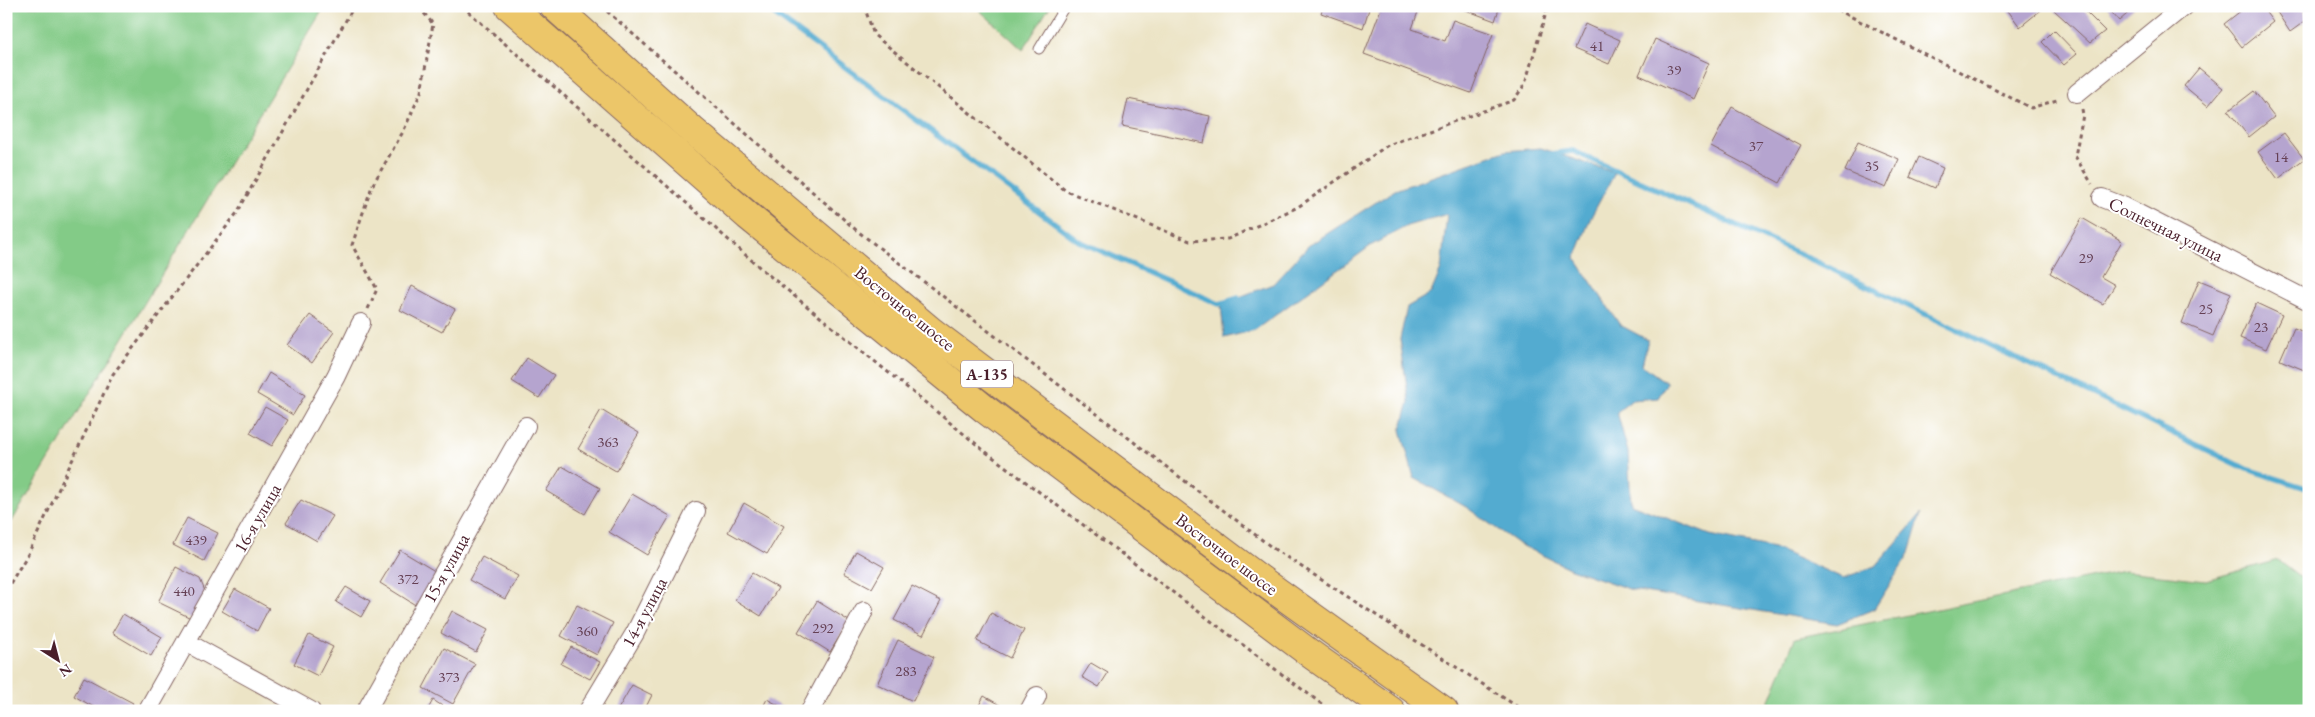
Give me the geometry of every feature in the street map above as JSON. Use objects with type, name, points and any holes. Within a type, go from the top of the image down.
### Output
[{"type":"highway","name":"Восточное шоссе","points":[[509,6],[748,216],[986,410],[1312,656],[1392,711]]},
{"type":"highway","name":"Восточное шоссе","points":[[554,6],[692,130],[931,331],[1261,580],[1444,711]]},
{"type":"street","points":[[2077,93],[2184,6]]},
{"type":"street","name":"Солнечная улица","points":[[2102,198],[2125,207],[2309,301]]},
{"type":"street","name":"16-я улица","points":[[147,711],[336,376],[361,323]]},
{"type":"street","name":"15-я улица","points":[[366,711],[526,426]]},
{"type":"street","name":"14-я улица","points":[[588,711],[635,634],[696,511]]},
{"type":"street","points":[[810,711],[864,611]]},
{"type":"street","points":[[186,642],[312,711]]},
{"type":"lane","points":[[1039,49],[1065,6]]},
{"type":"path","points":[[6,590],[28,554],[112,374],[237,213],[354,6]]},
{"type":"path","points":[[361,323],[377,289],[352,245],[372,186],[404,130],[421,92],[433,24],[418,6]]},
{"type":"path","points":[[462,6],[765,272],[979,446],[1332,711]]},
{"type":"path","points":[[601,6],[856,230],[1274,549],[1524,711]]},
{"type":"path","points":[[864,6],[874,35],[1066,190],[1190,241],[1228,239],[1298,206],[1388,145],[1514,100],[1525,84],[1548,6]]},
{"type":"path","points":[[1830,6],[2031,108],[2077,93]]},
{"type":"path","name":"Солнечная улица","points":[[2077,93],[2083,115],[2075,156],[2081,169],[2102,198]]},
{"type":"green space","points":[[6,6],[325,6],[6,531]]},
{"type":"green space","points":[[975,6],[1050,6],[1023,50]]},
{"type":"green space","points":[[2278,560],[2309,584],[2309,711],[1773,711],[1768,705],[1795,638],[2124,571],[2206,580]]},
{"type":"water","points":[[1541,148],[1615,173],[1591,217],[1575,258],[1620,325],[1648,340],[1642,365],[1667,383],[1658,398],[1632,400],[1617,412],[1628,452],[1631,504],[1710,535],[1774,548],[1843,578],[1876,566],[1921,514],[1908,556],[1874,609],[1837,624],[1632,590],[1571,569],[1517,543],[1466,507],[1414,478],[1401,430],[1409,402],[1400,339],[1407,307],[1431,293],[1441,269],[1447,214],[1407,226],[1372,245],[1255,330],[1224,338],[1221,304],[1273,284],[1308,246],[1395,190],[1505,151]]},
{"type":"building","points":[[1324,6],[1370,6],[1363,28],[1321,13]]},
{"type":"building","points":[[1382,6],[1420,6],[1412,29],[1445,41],[1453,20],[1493,34],[1471,93],[1364,54]]},
{"type":"building","points":[[1455,6],[1500,6],[1495,21]]},
{"type":"building","points":[[2009,6],[2046,6],[2020,27],[2006,8]]},
{"type":"building","points":[[2058,6],[2080,6],[2105,31],[2090,43],[2054,10]]},
{"type":"building","points":[[2106,6],[2132,6],[2134,8],[2119,21]]},
{"type":"building","points":[[2247,6],[2261,6],[2273,22],[2242,47],[2224,24]]},
{"type":"building","points":[[2273,6],[2300,6],[2308,19],[2290,32]]},
{"type":"building","points":[[1585,24],[1620,40],[1609,64],[1574,49]]},
{"type":"building","points":[[2054,30],[2077,54],[2064,65],[2042,42]]},
{"type":"building","points":[[1655,39],[1709,63],[1693,99],[1639,75]]},
{"type":"building","points":[[2199,68],[2223,88],[2208,106],[2184,86]]},
{"type":"building","points":[[2254,91],[2274,117],[2249,137],[2228,111]]},
{"type":"building","points":[[1128,99],[1210,116],[1204,143],[1122,126]]},
{"type":"building","points":[[1732,107],[1801,145],[1780,183],[1711,146]]},
{"type":"building","points":[[2284,133],[2304,159],[2278,179],[2258,152]]},
{"type":"building","points":[[1858,142],[1899,159],[1886,188],[1845,171]]},
{"type":"building","points":[[1919,157],[1943,168],[1935,188],[1910,177]]},
{"type":"building","points":[[2082,218],[2122,241],[2101,277],[2115,285],[2103,304],[2050,273]]},
{"type":"building","points":[[2199,280],[2231,293],[2213,336],[2182,323]]},
{"type":"building","points":[[412,286],[455,309],[442,332],[400,310]]},
{"type":"building","points":[[2256,303],[2282,315],[2266,349],[2240,338]]},
{"type":"building","points":[[310,315],[334,332],[312,363],[287,345]]},
{"type":"building","points":[[2294,328],[2309,334],[2309,372],[2280,360]]},
{"type":"building","points":[[527,358],[554,375],[539,398],[512,381]]},
{"type":"building","points":[[269,373],[305,395],[293,415],[257,394]]},
{"type":"building","points":[[265,407],[288,420],[272,446],[250,433]]},
{"type":"building","points":[[601,410],[639,433],[616,471],[578,449]]},
{"type":"building","points":[[562,466],[600,488],[585,514],[546,491]]},
{"type":"building","points":[[632,494],[670,516],[647,555],[609,532]]},
{"type":"building","points":[[301,500],[333,516],[317,541],[286,523]]},
{"type":"building","points":[[744,503],[784,526],[767,554],[728,532]]},
{"type":"building","points":[[187,518],[218,533],[204,561],[173,545]]},
{"type":"building","points":[[400,550],[438,573],[417,606],[380,583]]},
{"type":"building","points":[[856,551],[884,567],[872,588],[844,573]]},
{"type":"building","points":[[482,557],[518,576],[505,599],[469,580]]},
{"type":"building","points":[[176,567],[200,579],[209,601],[199,622],[158,602]]},
{"type":"building","points":[[752,573],[778,588],[761,616],[735,600]]},
{"type":"building","points":[[912,586],[941,601],[923,635],[894,620]]},
{"type":"building","points":[[346,587],[370,601],[361,617],[336,602]]},
{"type":"building","points":[[235,589],[269,608],[257,631],[222,611]]},
{"type":"building","points":[[817,601],[849,621],[830,652],[798,632]]},
{"type":"building","points":[[577,605],[613,623],[597,655],[561,636]]},
{"type":"building","points":[[452,611],[488,630],[476,652],[441,633]]},
{"type":"building","points":[[991,613],[1024,630],[1010,658],[977,641]]},
{"type":"building","points":[[123,614],[162,637],[151,656],[112,633]]},
{"type":"building","points":[[309,635],[333,647],[318,676],[294,664]]},
{"type":"building","points":[[898,640],[934,657],[913,701],[877,684]]},
{"type":"building","points":[[571,647],[600,662],[590,679],[561,664]]},
{"type":"building","points":[[444,648],[475,664],[453,704],[423,688]]},
{"type":"building","points":[[1091,663],[1108,673],[1099,687],[1082,677]]},
{"type":"building","points":[[84,677],[133,703],[128,711],[101,711],[74,696]]},
{"type":"building","points":[[632,685],[652,695],[644,711],[617,711]]},
{"type":"building","points":[[984,696],[1010,711],[976,711]]},
{"type":"building","points":[[767,699],[789,711],[761,711]]},
{"type":"building","points":[[433,700],[450,711],[427,711]]},
{"type":"waterway","points":[[763,6],[1079,241],[1219,304],[1238,298]]},
{"type":"waterway","points":[[1551,154],[1573,151],[1819,263],[2247,469],[2309,489]]}]
